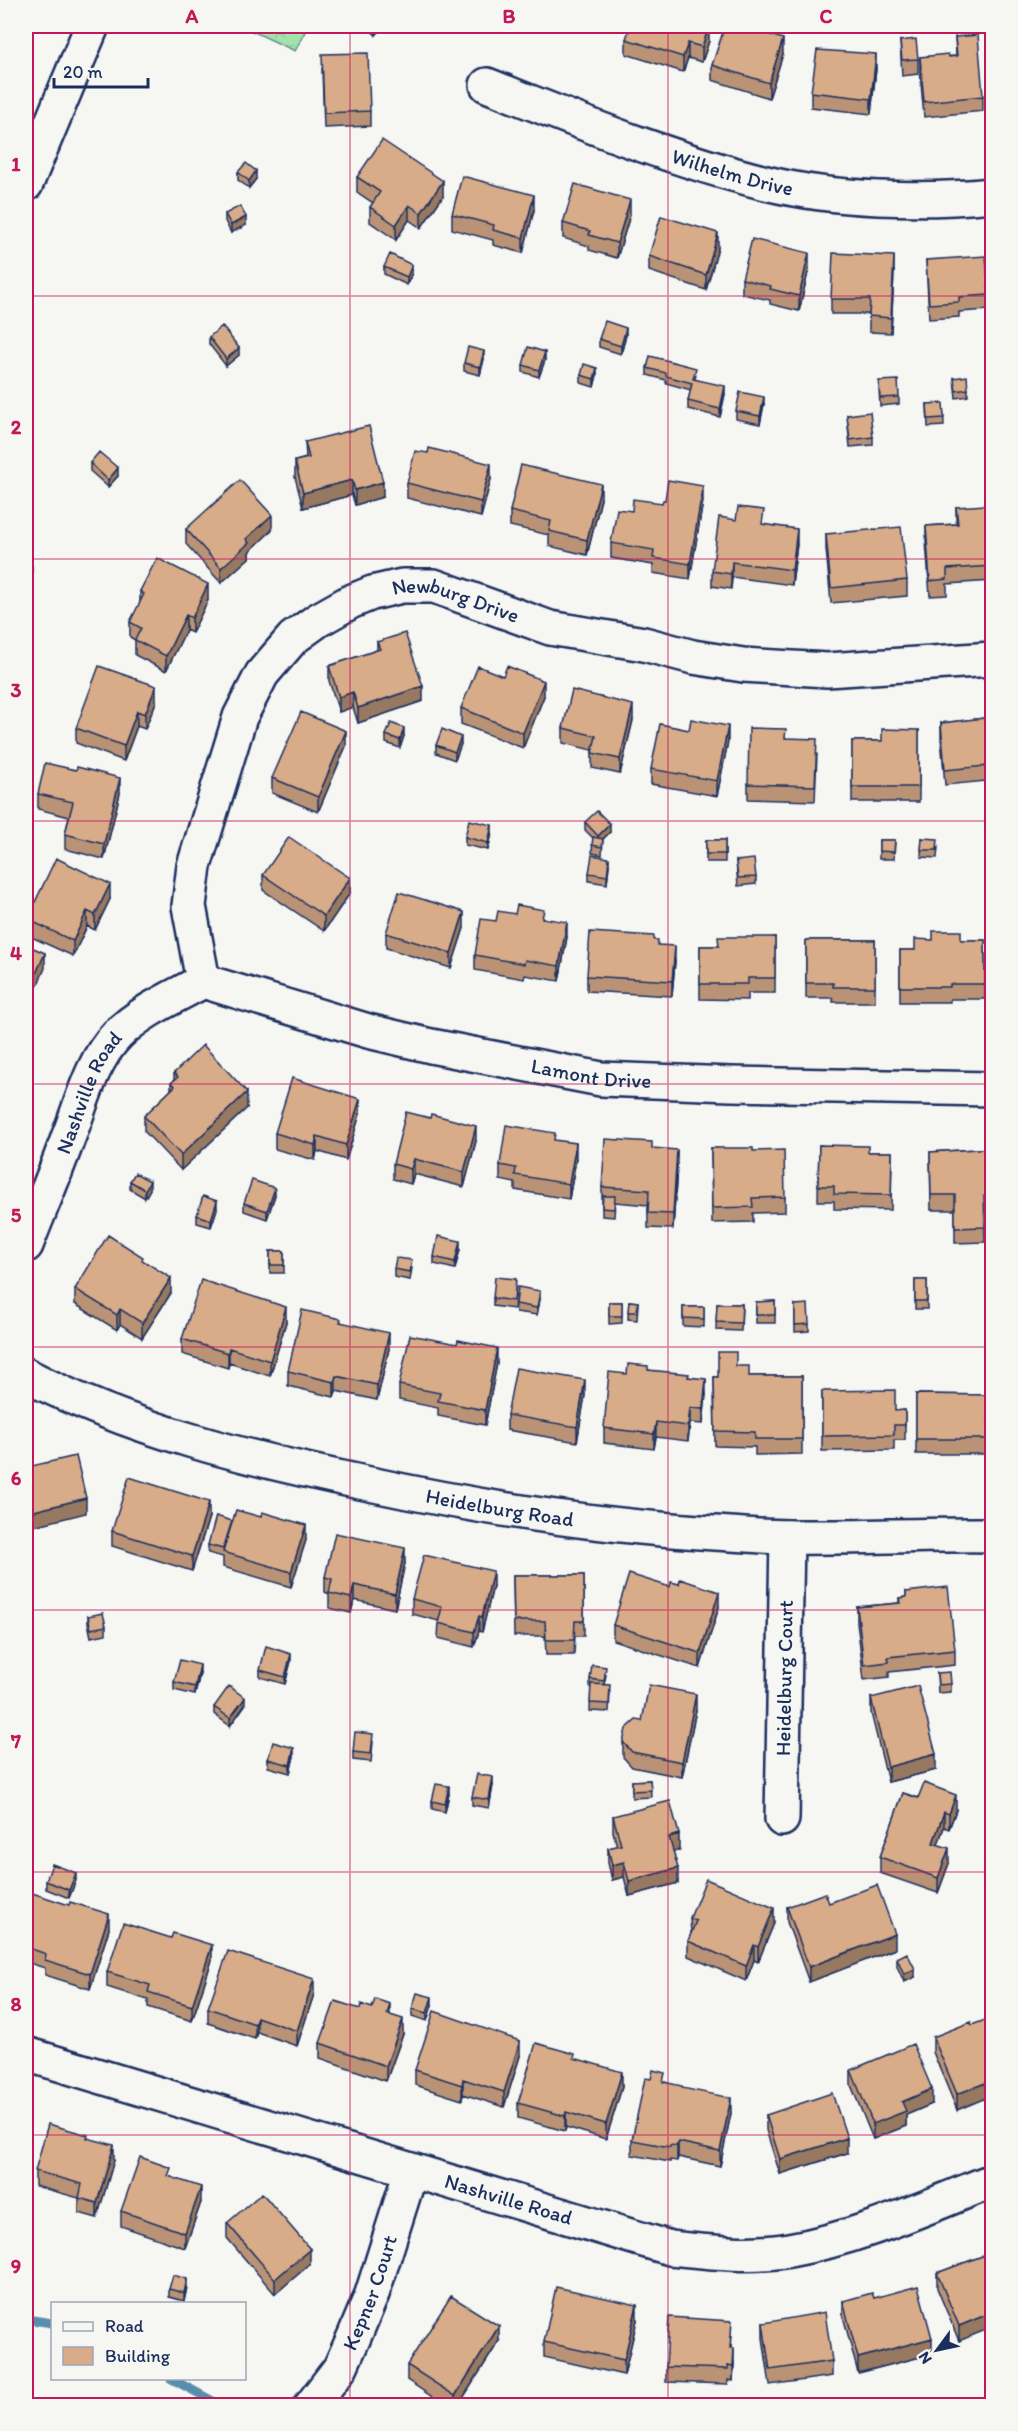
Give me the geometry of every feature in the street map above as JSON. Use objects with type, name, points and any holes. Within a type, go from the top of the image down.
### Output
[{"type":"main road","points":[[26,184],[92,26]]},
{"type":"main road","name":"Wilhelm Drive","points":[[487,86],[702,165],[767,183],[811,192],[866,197],[993,195]]},
{"type":"main road","name":"Newburg Drive","points":[[203,981],[189,906],[194,866],[240,717],[262,675],[293,638],[318,620],[372,593],[402,586],[434,586],[550,628],[644,644],[693,657],[743,665],[827,670],[993,658]]},
{"type":"main road","name":"Lamont Drive","points":[[203,981],[368,1031],[431,1046],[601,1079],[719,1084],[993,1089]]},
{"type":"main road","name":"Nashville Road","points":[[26,1245],[90,1078],[108,1046],[145,1013],[203,981]]},
{"type":"main road","name":"Heidelburg Road","points":[[26,1375],[52,1389],[147,1427],[253,1458],[356,1482],[482,1507],[656,1530],[787,1537],[993,1535]]},
{"type":"main road","name":"Heidelburg Court","points":[[782,1819],[787,1537]]},
{"type":"main road","name":"Nashville Road","points":[[26,2054],[670,2248],[720,2253],[787,2251],[888,2222],[993,2181]]},
{"type":"main road","name":"Kepner Court","points":[[311,2406],[340,2368],[354,2337],[372,2294],[411,2171]]},
{"type":"green space","points":[[241,26],[308,26],[295,51]]},
{"type":"building","points":[[630,26],[709,26],[702,47],[688,43],[683,57],[626,39]]},
{"type":"building","points":[[725,26],[752,33],[754,30],[783,39],[769,83],[712,65]]},
{"type":"building","points":[[978,35],[983,96],[924,102],[920,57],[948,54],[949,57],[957,56],[955,37]]},
{"type":"building","points":[[916,39],[918,59],[902,60],[900,41]]},
{"type":"building","points":[[817,50],[876,54],[871,99],[811,92]]},
{"type":"building","points":[[368,53],[370,111],[324,113],[322,54]]},
{"type":"building","points":[[382,140],[443,181],[421,213],[409,205],[396,225],[370,207],[380,192],[357,177]]},
{"type":"building","points":[[246,163],[256,171],[249,181],[238,172]]},
{"type":"building","points":[[462,176],[534,195],[523,238],[493,230],[494,225],[452,214]]},
{"type":"building","points":[[575,184],[630,200],[617,243],[589,235],[590,231],[563,223]]},
{"type":"building","points":[[240,206],[246,217],[231,225],[225,214]]},
{"type":"building","points":[[661,216],[718,233],[706,275],[649,256]]},
{"type":"building","points":[[752,239],[809,253],[799,296],[742,279]]},
{"type":"building","points":[[833,253],[894,256],[891,318],[869,316],[870,299],[831,299]]},
{"type":"building","points":[[390,254],[412,265],[407,277],[384,267]]},
{"type":"building","points":[[986,256],[989,295],[959,297],[959,302],[929,304],[926,260]]},
{"type":"building","points":[[605,321],[626,328],[621,346],[599,339]]},
{"type":"building","points":[[222,326],[239,348],[226,359],[209,337]]},
{"type":"building","points":[[468,347],[484,351],[480,367],[464,363]]},
{"type":"building","points":[[528,347],[545,352],[539,370],[523,365]]},
{"type":"building","points":[[650,356],[696,368],[693,379],[725,386],[720,409],[688,401],[692,383],[647,368]]},
{"type":"building","points":[[584,364],[597,368],[594,379],[581,375]]},
{"type":"building","points":[[967,376],[968,389],[956,391],[954,378]]},
{"type":"building","points":[[898,380],[899,397],[880,398],[879,381]]},
{"type":"building","points":[[740,392],[764,397],[760,416],[736,411]]},
{"type":"building","points":[[943,403],[944,418],[928,419],[927,404]]},
{"type":"building","points":[[870,412],[873,437],[850,440],[847,415]]},
{"type":"building","points":[[369,426],[383,482],[355,490],[352,480],[303,493],[295,461],[309,458],[305,442]]},
{"type":"building","points":[[429,448],[491,464],[481,502],[407,483],[415,451],[428,453]]},
{"type":"building","points":[[99,452],[118,468],[108,480],[90,463]]},
{"type":"building","points":[[521,465],[601,484],[587,540],[549,531],[551,521],[510,511]]},
{"type":"building","points":[[240,480],[272,515],[246,539],[249,543],[221,568],[186,529]]},
{"type":"building","points":[[668,480],[703,486],[690,564],[653,558],[654,550],[611,543],[617,509],[632,511],[633,499],[662,503],[665,500]]},
{"type":"building","points":[[986,505],[987,525],[993,525],[993,566],[947,569],[947,579],[930,581],[926,526],[958,524],[956,507]]},
{"type":"building","points":[[738,507],[764,510],[762,524],[797,529],[792,570],[732,562],[731,574],[712,571],[719,517],[736,520]]},
{"type":"building","points":[[901,527],[907,580],[831,588],[826,534]]},
{"type":"building","points":[[157,558],[208,584],[192,618],[186,615],[166,656],[135,640],[141,628],[130,622],[144,594],[140,591]]},
{"type":"building","points":[[26,564],[32,566],[26,586]]},
{"type":"building","points":[[405,633],[423,686],[358,708],[353,692],[339,697],[329,666],[380,649],[377,642]]},
{"type":"building","points":[[99,666],[156,686],[145,714],[137,711],[124,746],[76,728]]},
{"type":"building","points":[[478,666],[503,676],[507,666],[544,681],[523,733],[461,708]]},
{"type":"building","points":[[572,690],[633,705],[620,759],[592,753],[596,736],[563,728]]},
{"type":"building","points":[[301,712],[346,731],[318,797],[272,778]]},
{"type":"building","points":[[993,717],[993,783],[987,784],[986,766],[945,770],[941,723]]},
{"type":"building","points":[[691,719],[728,726],[717,781],[651,769],[660,724],[689,730]]},
{"type":"building","points":[[391,723],[404,728],[400,740],[386,735]]},
{"type":"building","points":[[749,728],[786,729],[785,738],[817,739],[815,786],[748,784]]},
{"type":"building","points":[[442,729],[461,737],[455,752],[436,745]]},
{"type":"building","points":[[882,729],[919,730],[919,787],[852,787],[852,741],[882,741]]},
{"type":"building","points":[[45,763],[76,770],[77,767],[120,778],[104,844],[65,834],[73,802],[38,794]]},
{"type":"building","points":[[597,811],[610,824],[598,836],[585,822]]},
{"type":"building","points":[[469,820],[492,825],[488,843],[465,837]]},
{"type":"building","points":[[289,837],[350,878],[324,916],[263,875]]},
{"type":"building","points":[[593,837],[603,839],[602,847],[592,845]]},
{"type":"building","points":[[922,838],[938,839],[937,850],[921,850]]},
{"type":"building","points":[[706,840],[725,840],[725,854],[706,854]]},
{"type":"building","points":[[879,840],[895,840],[894,852],[879,851]]},
{"type":"building","points":[[592,855],[609,858],[607,876],[589,873]]},
{"type":"building","points":[[56,858],[110,884],[95,915],[87,911],[73,941],[27,919]]},
{"type":"building","points":[[754,859],[756,877],[738,878],[736,861]]},
{"type":"building","points":[[399,892],[464,912],[451,953],[386,933]]},
{"type":"building","points":[[517,905],[544,910],[542,918],[567,922],[559,966],[525,960],[524,964],[475,955],[481,919],[496,921],[498,911],[515,914]]},
{"type":"building","points":[[933,931],[961,931],[961,940],[985,940],[985,984],[900,987],[900,950],[915,950],[915,939],[933,940]]},
{"type":"building","points":[[590,932],[654,936],[654,940],[658,940],[658,945],[675,946],[672,981],[587,976]]},
{"type":"building","points":[[718,937],[775,937],[775,978],[748,978],[748,984],[700,984],[700,946],[719,946]]},
{"type":"building","points":[[806,940],[875,940],[875,987],[833,987],[833,983],[806,983]]},
{"type":"building","points":[[26,945],[45,953],[26,996]]},
{"type":"building","points":[[203,1045],[247,1092],[181,1155],[144,1116],[175,1086],[171,1083],[178,1077],[174,1073]]},
{"type":"building","points":[[292,1078],[360,1099],[346,1145],[317,1136],[315,1145],[275,1133]]},
{"type":"building","points":[[406,1112],[430,1118],[431,1114],[476,1126],[464,1172],[414,1159],[411,1169],[393,1164]]},
{"type":"building","points":[[506,1125],[555,1133],[554,1140],[576,1143],[569,1184],[515,1175],[516,1168],[500,1165]]},
{"type":"building","points":[[605,1139],[652,1142],[652,1148],[677,1150],[673,1214],[648,1213],[649,1190],[602,1187]]},
{"type":"building","points":[[819,1145],[868,1146],[868,1152],[892,1152],[891,1195],[834,1194],[834,1186],[818,1186]]},
{"type":"building","points":[[711,1148],[753,1148],[753,1151],[784,1150],[785,1197],[752,1198],[753,1207],[712,1208]]},
{"type":"building","points":[[993,1148],[993,1196],[984,1196],[985,1227],[955,1228],[955,1195],[931,1195],[930,1152]]},
{"type":"building","points":[[135,1173],[150,1181],[145,1190],[130,1181]]},
{"type":"building","points":[[252,1180],[275,1188],[267,1211],[244,1203]]},
{"type":"building","points":[[203,1196],[217,1201],[211,1220],[197,1215]]},
{"type":"building","points":[[603,1196],[615,1196],[614,1209],[602,1208]]},
{"type":"building","points":[[108,1235],[171,1278],[142,1323],[120,1309],[117,1315],[75,1289]]},
{"type":"building","points":[[438,1236],[460,1241],[455,1262],[434,1257]]},
{"type":"building","points":[[270,1251],[284,1251],[284,1265],[270,1265]]},
{"type":"building","points":[[396,1258],[412,1260],[410,1272],[394,1269]]},
{"type":"building","points":[[495,1277],[516,1279],[514,1301],[493,1298]]},
{"type":"building","points":[[201,1280],[286,1307],[270,1361],[229,1348],[228,1353],[182,1339]]},
{"type":"building","points":[[915,1280],[927,1280],[927,1301],[915,1301]]},
{"type":"building","points":[[518,1287],[540,1291],[537,1308],[516,1304]]},
{"type":"building","points":[[629,1301],[638,1302],[637,1312],[628,1312]]},
{"type":"building","points":[[775,1301],[775,1315],[756,1315],[756,1302]]},
{"type":"building","points":[[609,1302],[622,1302],[622,1316],[609,1316]]},
{"type":"building","points":[[717,1304],[742,1304],[741,1323],[716,1322]]},
{"type":"building","points":[[808,1304],[809,1324],[795,1325],[795,1305]]},
{"type":"building","points":[[683,1307],[704,1307],[704,1319],[683,1318]]},
{"type":"building","points":[[302,1310],[341,1319],[340,1322],[389,1333],[377,1385],[336,1376],[334,1382],[288,1371]]},
{"type":"building","points":[[410,1335],[457,1344],[458,1340],[497,1348],[485,1410],[438,1401],[440,1393],[399,1385]]},
{"type":"building","points":[[718,1352],[736,1352],[736,1366],[749,1366],[749,1376],[802,1376],[802,1439],[755,1439],[755,1432],[715,1431],[714,1377],[718,1377]]},
{"type":"building","points":[[628,1364],[648,1366],[648,1370],[689,1374],[688,1377],[706,1379],[703,1409],[690,1408],[688,1426],[656,1422],[654,1434],[604,1428],[609,1372],[627,1374]]},
{"type":"building","points":[[516,1368],[585,1380],[577,1427],[507,1415]]},
{"type":"building","points":[[895,1390],[895,1411],[905,1410],[905,1425],[894,1425],[894,1435],[822,1436],[822,1391]]},
{"type":"building","points":[[916,1394],[988,1395],[989,1439],[916,1439]]},
{"type":"building","points":[[76,1456],[86,1498],[26,1513],[26,1460],[29,1459],[32,1466]]},
{"type":"building","points":[[129,1477],[209,1502],[192,1556],[112,1531]]},
{"type":"building","points":[[236,1510],[261,1517],[262,1512],[306,1525],[291,1572],[223,1552]]},
{"type":"building","points":[[216,1516],[232,1521],[223,1549],[208,1545]]},
{"type":"building","points":[[335,1533],[405,1548],[395,1594],[354,1585],[351,1598],[329,1593],[332,1579],[325,1577]]},
{"type":"building","points":[[424,1555],[493,1571],[482,1617],[479,1616],[474,1632],[438,1623],[442,1607],[412,1599]]},
{"type":"building","points":[[629,1574],[670,1587],[671,1582],[679,1584],[680,1579],[719,1592],[700,1653],[613,1625]]},
{"type":"building","points":[[513,1575],[584,1575],[584,1621],[575,1621],[574,1640],[546,1640],[545,1621],[514,1621]]},
{"type":"building","points":[[990,1585],[993,1585],[993,1629],[989,1629]]},
{"type":"building","points":[[948,1587],[955,1650],[888,1657],[889,1662],[864,1665],[857,1607],[900,1603],[899,1598],[906,1597],[906,1592]]},
{"type":"building","points":[[103,1613],[106,1626],[91,1629],[88,1616]]},
{"type":"building","points":[[266,1646],[291,1654],[285,1677],[260,1670]]},
{"type":"building","points":[[180,1660],[200,1665],[195,1687],[174,1682]]},
{"type":"building","points":[[592,1665],[606,1667],[604,1681],[590,1679]]},
{"type":"building","points":[[950,1672],[951,1684],[938,1685],[937,1673]]},
{"type":"building","points":[[591,1684],[610,1685],[609,1704],[590,1703]]},
{"type":"building","points":[[649,1685],[696,1694],[682,1762],[632,1752],[623,1742],[626,1729],[636,1720],[642,1721]]},
{"type":"building","points":[[229,1686],[245,1698],[230,1718],[214,1707]]},
{"type":"building","points":[[918,1686],[936,1754],[888,1767],[871,1698]]},
{"type":"building","points":[[355,1732],[373,1734],[371,1754],[353,1752]]},
{"type":"building","points":[[273,1742],[294,1748],[290,1765],[268,1759]]},
{"type":"building","points":[[477,1774],[493,1777],[489,1800],[472,1797]]},
{"type":"building","points":[[650,1780],[651,1790],[632,1791],[632,1781]]},
{"type":"building","points":[[924,1783],[956,1795],[949,1814],[944,1812],[933,1843],[949,1848],[938,1878],[880,1857],[903,1793],[918,1798]]},
{"type":"building","points":[[436,1784],[449,1786],[445,1804],[432,1801]]},
{"type":"building","points":[[670,1801],[679,1834],[669,1837],[678,1868],[629,1881],[624,1862],[612,1865],[608,1848],[621,1845],[613,1816]]},
{"type":"building","points":[[52,1864],[76,1873],[69,1890],[46,1881]]},
{"type":"building","points":[[706,1879],[774,1908],[758,1947],[754,1945],[746,1966],[688,1941],[696,1921],[690,1918]]},
{"type":"building","points":[[877,1885],[895,1934],[809,1967],[787,1907],[825,1893],[829,1903]]},
{"type":"building","points":[[26,1891],[69,1905],[70,1902],[109,1914],[90,1974],[45,1960],[46,1954],[26,1947]]},
{"type":"building","points":[[123,1923],[171,1938],[173,1933],[212,1945],[192,2006],[148,1992],[150,1985],[107,1972]]},
{"type":"building","points":[[228,1951],[314,1979],[297,2031],[257,2017],[255,2024],[208,2008]]},
{"type":"building","points":[[907,1953],[915,1969],[904,1974],[897,1958]]},
{"type":"building","points":[[417,1993],[432,1997],[427,2013],[412,2009]]},
{"type":"building","points":[[375,1999],[390,2004],[387,2014],[403,2019],[386,2066],[320,2043],[335,2001],[360,2009],[361,2004],[372,2008]]},
{"type":"building","points":[[434,2011],[520,2041],[504,2092],[463,2079],[462,2085],[415,2070]]},
{"type":"building","points":[[993,2017],[993,2080],[957,2094],[933,2037],[971,2022],[972,2025]]},
{"type":"building","points":[[536,2043],[575,2054],[574,2058],[622,2072],[606,2124],[566,2112],[565,2116],[518,2103]]},
{"type":"building","points":[[913,2044],[932,2089],[902,2102],[906,2111],[873,2124],[851,2070]]},
{"type":"building","points":[[653,2070],[665,2073],[663,2082],[731,2098],[720,2151],[678,2142],[677,2146],[670,2145],[670,2147],[632,2140],[645,2078],[651,2079]]},
{"type":"building","points":[[832,2093],[847,2138],[780,2159],[766,2115]]},
{"type":"building","points":[[48,2124],[114,2145],[97,2203],[79,2198],[82,2184],[35,2171]]},
{"type":"building","points":[[140,2157],[171,2168],[168,2176],[201,2187],[185,2233],[121,2211]]},
{"type":"building","points":[[262,2193],[310,2249],[275,2279],[227,2223]]},
{"type":"building","points":[[993,2252],[993,2312],[959,2326],[937,2273]]},
{"type":"building","points":[[173,2275],[187,2279],[184,2293],[169,2289]]},
{"type":"building","points":[[918,2286],[932,2338],[858,2358],[843,2301],[872,2293],[874,2298]]},
{"type":"building","points":[[556,2287],[637,2305],[624,2360],[544,2342]]},
{"type":"building","points":[[451,2296],[499,2326],[455,2396],[407,2365]]},
{"type":"building","points":[[825,2312],[832,2361],[770,2370],[763,2323]]},
{"type":"building","points":[[669,2317],[732,2321],[730,2348],[734,2348],[733,2366],[728,2365],[728,2369],[666,2367]]},
{"type":"waterway","points":[[26,2319],[51,2323]]},
{"type":"waterway","points":[[174,2380],[222,2406]]}]
